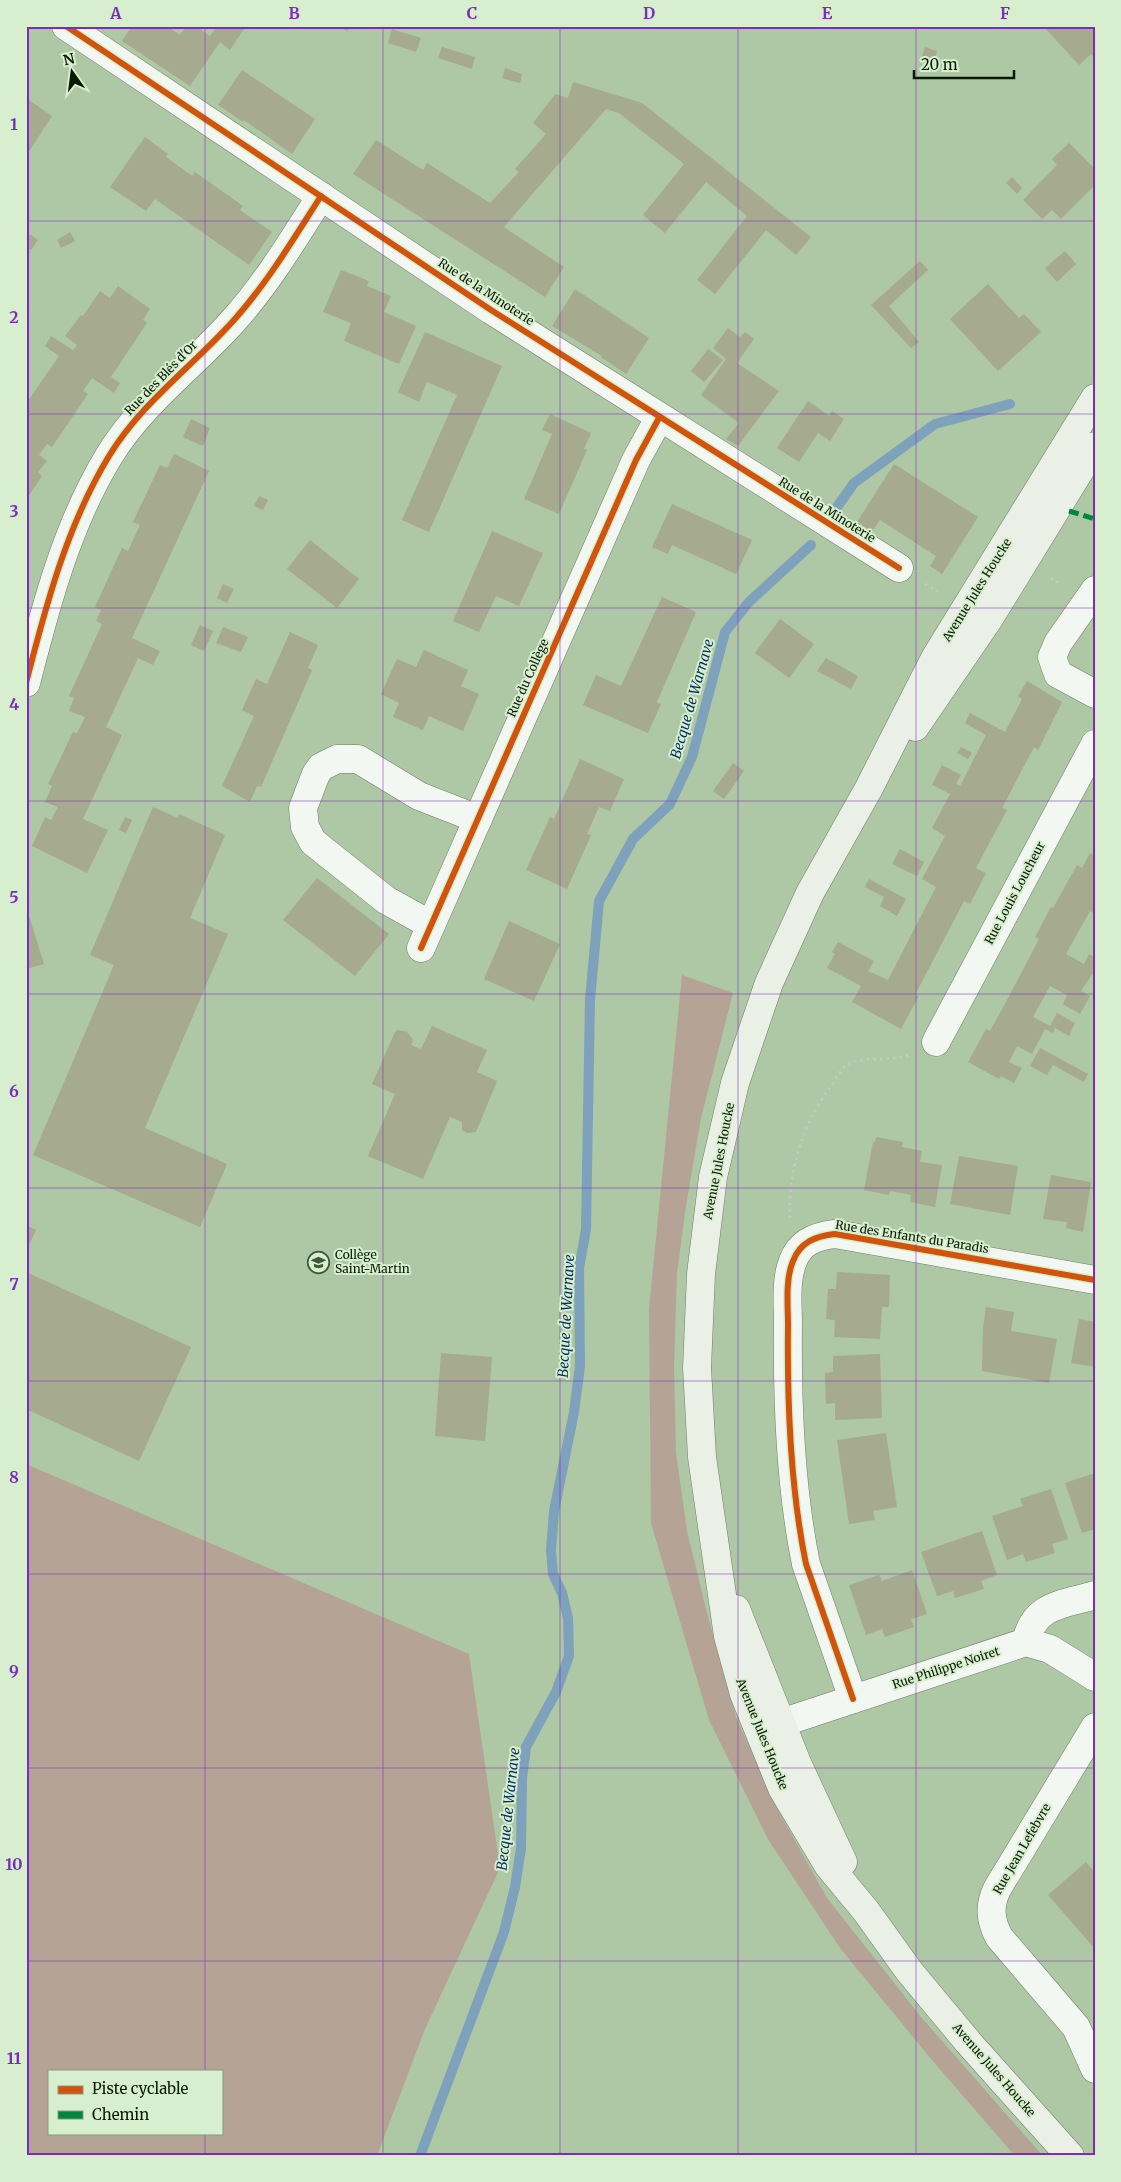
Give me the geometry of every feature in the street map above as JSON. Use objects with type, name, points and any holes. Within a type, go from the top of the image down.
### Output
[{"type":"main road","name":"Avenue Jules Houcke","points":[[1070,2156],[937,2006],[814,1844],[782,1788],[734,1661],[723,1612],[719,1564],[703,1465],[697,1368],[700,1274],[713,1177],[735,1083],[769,983],[810,893],[869,788],[935,658],[1095,398]]},
{"type":"main road","name":"Avenue Jules Houcke","points":[[869,788],[934,701],[986,624],[1095,446]]},
{"type":"main road","name":"Avenue Jules Houcke","points":[[719,1564],[780,1723],[814,1802],[866,1911]]},
{"type":"street","name":"Rue de la Minoterie","points":[[66,26],[491,310],[899,568]]},
{"type":"street","name":"Rue des Blés d'Or","points":[[26,683],[48,598],[69,538],[109,456],[148,405],[235,319],[268,278],[321,196]]},
{"type":"street","name":"Rue du Collège","points":[[478,819],[419,796],[358,759],[348,757],[329,762],[321,767],[312,782],[303,808],[305,827],[313,842],[386,900],[426,936],[478,819],[636,460],[659,418]]},
{"type":"street","points":[[1095,590],[1054,650],[1054,667],[1061,675],[1095,694]]},
{"type":"street","name":"Rue Louis Loucheur","points":[[924,1046],[1095,744]]},
{"type":"street","name":"Rue des Enfants du Paradis","points":[[797,1252],[813,1238],[835,1234],[1095,1280]]},
{"type":"street","points":[[797,1252],[789,1272],[787,1378],[790,1437],[802,1541],[806,1564],[853,1699]]},
{"type":"street","points":[[1095,1595],[1042,1613],[1030,1625],[1026,1642],[1050,1649],[1095,1677]]},
{"type":"street","name":"Rue Philippe Noiret","points":[[780,1723],[1026,1642]]},
{"type":"street","name":"Rue Jean Lefebvre","points":[[1095,1727],[997,1889],[991,1909],[991,1919],[999,1937],[1076,2027],[1095,2069]]},
{"type":"path","points":[[1045,574],[1062,585],[1058,592]]},
{"type":"path","points":[[797,1252],[790,1226],[789,1198],[799,1143],[817,1104],[846,1065],[868,1060],[898,1060],[924,1046]]},
{"type":"shaded area","points":[[682,975],[733,993],[701,1118],[686,1206],[677,1273],[674,1366],[676,1453],[687,1531],[707,1613],[736,1717],[778,1810],[827,1898],[921,2017],[1043,2156],[1015,2156],[931,2059],[840,1948],[769,1841],[709,1720],[651,1523],[649,1309]]},
{"type":"shaded area","points":[[26,1464],[469,1654],[500,1868],[425,2029],[377,2156],[26,2156]]},
{"type":"building","points":[[132,26],[167,26],[180,35],[186,26],[196,26],[210,36],[217,26],[246,26],[230,50],[220,42],[190,86],[122,41]]},
{"type":"building","points":[[333,26],[349,26],[348,31]]},
{"type":"building","points":[[1047,26],[1095,26],[1095,58],[1091,54],[1079,65],[1045,28]]},
{"type":"building","points":[[392,29],[421,38],[416,52],[388,43]]},
{"type":"building","points":[[442,47],[475,57],[472,69],[438,58]]},
{"type":"building","points":[[925,47],[937,51],[934,61],[922,57]]},
{"type":"building","points":[[505,68],[522,74],[520,83],[502,78]]},
{"type":"building","points":[[242,70],[315,119],[292,154],[244,120],[243,122],[218,105]]},
{"type":"building","points":[[573,82],[642,103],[811,237],[796,255],[766,230],[715,294],[697,280],[747,216],[706,182],[665,233],[643,215],[684,164],[619,113],[606,109],[504,227],[564,267],[545,297],[353,174],[376,140],[423,170],[427,163],[490,203],[519,172],[515,169],[546,134],[533,123],[555,94],[568,98]]},
{"type":"building","points":[[26,98],[52,116],[26,156]]},
{"type":"building","points":[[145,137],[168,154],[166,157],[192,176],[195,172],[243,206],[240,210],[272,232],[249,265],[155,199],[146,211],[110,187]]},
{"type":"building","points":[[1069,143],[1095,169],[1095,185],[1061,219],[1052,210],[1042,219],[1023,200],[1057,165],[1052,159]]},
{"type":"building","points":[[1012,177],[1022,188],[1017,194],[1006,183]]},
{"type":"building","points":[[70,232],[75,241],[61,248],[57,240]]},
{"type":"building","points":[[30,234],[38,240],[31,250],[26,247],[26,239]]},
{"type":"building","points":[[1065,251],[1076,264],[1057,282],[1045,268]]},
{"type":"building","points":[[920,261],[928,270],[889,306],[919,342],[911,348],[871,305]]},
{"type":"building","points":[[341,270],[369,281],[367,286],[391,296],[384,312],[416,326],[399,364],[344,341],[351,323],[323,312]]},
{"type":"building","points":[[988,284],[1019,318],[1024,314],[1041,332],[998,371],[950,319]]},
{"type":"building","points":[[118,286],[150,309],[143,320],[147,323],[111,377],[120,383],[114,393],[92,378],[83,391],[88,394],[52,447],[47,444],[39,455],[47,461],[38,472],[42,476],[26,500],[26,404],[59,356],[45,346],[51,336],[73,350],[77,345],[65,336],[81,315],[83,316],[100,291],[110,298]]},
{"type":"building","points":[[575,289],[649,338],[626,374],[602,356],[552,326]]},
{"type":"building","points":[[728,328],[740,337],[745,332],[754,339],[737,363],[779,391],[738,446],[726,439],[739,423],[701,395],[726,359],[713,348]]},
{"type":"building","points":[[425,332],[502,366],[429,532],[402,520],[457,395],[427,382],[419,402],[398,392]]},
{"type":"building","points":[[708,349],[723,360],[704,382],[691,371]]},
{"type":"building","points":[[808,401],[829,416],[832,411],[844,419],[830,441],[818,433],[799,462],[777,448]]},
{"type":"building","points":[[550,414],[591,433],[584,449],[587,450],[559,514],[524,499],[552,434],[542,430]]},
{"type":"building","points":[[191,419],[210,428],[203,446],[183,437]]},
{"type":"building","points":[[174,454],[209,471],[132,638],[160,651],[153,665],[138,658],[106,727],[122,735],[83,819],[108,830],[87,873],[32,846],[45,817],[51,820],[58,807],[45,802],[52,786],[48,784],[73,732],[77,733],[85,717],[69,711],[74,698],[69,696],[102,624],[96,621],[101,610],[95,607],[122,548],[128,551],[140,525],[133,522],[160,465],[167,468]]},
{"type":"building","points":[[894,464],[978,517],[942,574],[930,566],[936,556],[880,520],[872,531],[857,522]]},
{"type":"building","points":[[259,496],[268,500],[263,510],[254,506]]},
{"type":"building","points":[[672,504],[752,540],[736,574],[672,545],[668,554],[652,547]]},
{"type":"building","points":[[492,531],[543,553],[519,606],[496,596],[479,632],[453,621]]},
{"type":"building","points":[[310,540],[359,579],[337,608],[287,569]]},
{"type":"building","points":[[223,584],[234,589],[227,603],[217,598]]},
{"type":"building","points":[[662,597],[696,612],[657,702],[661,704],[648,733],[583,705],[596,675],[621,686]]},
{"type":"building","points":[[780,619],[814,644],[789,678],[755,653]]},
{"type":"building","points":[[200,625],[213,631],[204,651],[191,645]]},
{"type":"building","points":[[223,627],[248,637],[241,652],[216,643]]},
{"type":"building","points":[[290,632],[318,645],[308,668],[312,670],[261,787],[257,786],[250,802],[222,786],[254,716],[242,710],[256,679],[267,684]]},
{"type":"building","points":[[424,650],[468,670],[461,686],[479,694],[463,731],[429,716],[423,730],[393,717],[399,703],[381,694],[397,659],[416,667]]},
{"type":"building","points":[[826,658],[858,676],[851,689],[817,671]]},
{"type":"building","points":[[1027,681],[1062,702],[1038,750],[1034,747],[1002,808],[1007,810],[976,868],[986,873],[970,904],[964,901],[915,995],[919,996],[901,1029],[852,1002],[861,986],[827,968],[835,954],[832,952],[838,942],[874,961],[868,971],[888,980],[936,887],[922,879],[945,836],[932,828],[950,794],[932,785],[942,765],[961,775],[956,784],[960,786],[986,735],[965,723],[970,713],[1005,732],[1022,699],[1018,696]]},
{"type":"building","points":[[961,747],[972,753],[968,759],[957,753]]},
{"type":"building","points":[[580,759],[624,779],[610,811],[599,807],[587,834],[591,835],[567,889],[526,870],[550,817],[554,819]]},
{"type":"building","points":[[733,763],[744,771],[724,799],[713,791]]},
{"type":"building","points":[[153,807],[178,818],[179,814],[225,835],[190,918],[228,934],[145,1128],[227,1164],[200,1227],[33,1155],[114,965],[90,955]]},
{"type":"building","points":[[125,817],[132,820],[126,833],[119,830]]},
{"type":"building","points":[[900,849],[924,862],[917,876],[892,864]]},
{"type":"building","points":[[1090,853],[1095,856],[1095,914],[1090,911],[1066,954],[1084,964],[1089,954],[1095,957],[1095,970],[1081,991],[1090,996],[1080,1014],[1063,1004],[1067,995],[1050,986],[1033,1017],[1050,1026],[1057,1013],[1075,1023],[1069,1036],[1055,1028],[1053,1033],[1045,1029],[1032,1054],[1017,1046],[1009,1062],[1022,1068],[1014,1083],[1001,1076],[999,1079],[968,1062],[986,1029],[990,1031],[1006,1002],[1039,939],[1035,937],[1051,907],[1053,908],[1077,865],[1082,868]]},
{"type":"building","points":[[317,878],[389,934],[355,976],[283,920]]},
{"type":"building","points":[[869,879],[906,899],[897,916],[880,906],[884,897],[865,887]]},
{"type":"building","points":[[29,916],[44,964],[26,969],[26,917]]},
{"type":"building","points":[[509,921],[560,944],[534,1001],[484,979]]},
{"type":"building","points":[[432,1026],[487,1050],[477,1072],[497,1081],[476,1132],[467,1133],[462,1130],[462,1122],[450,1117],[423,1179],[368,1156],[395,1094],[372,1084],[395,1032],[398,1030],[407,1032],[413,1040],[411,1045],[421,1049]]},
{"type":"building","points":[[1040,1048],[1088,1074],[1084,1082],[1053,1065],[1047,1075],[1030,1066]]},
{"type":"building","points":[[876,1137],[903,1142],[902,1147],[922,1151],[920,1162],[942,1165],[935,1207],[910,1202],[911,1195],[890,1191],[889,1195],[864,1190],[873,1142],[875,1142]]},
{"type":"building","points":[[959,1156],[1018,1166],[1010,1215],[950,1204]]},
{"type":"building","points":[[1051,1175],[1091,1182],[1083,1232],[1066,1228],[1067,1222],[1043,1219]]},
{"type":"building","points":[[26,1225],[36,1230],[26,1251]]},
{"type":"building","points":[[26,1272],[191,1347],[139,1461],[26,1409]]},
{"type":"building","points":[[837,1272],[890,1275],[889,1307],[882,1307],[880,1339],[834,1337],[835,1320],[826,1319],[828,1289],[836,1289]]},
{"type":"building","points":[[986,1307],[1014,1312],[1011,1331],[1057,1339],[1049,1383],[982,1371],[983,1328]]},
{"type":"building","points":[[1079,1319],[1095,1322],[1095,1367],[1071,1363]]},
{"type":"building","points":[[441,1353],[492,1357],[485,1441],[435,1436]]},
{"type":"building","points":[[880,1354],[882,1418],[835,1420],[835,1403],[826,1404],[825,1373],[833,1372],[833,1356]]},
{"type":"building","points":[[886,1433],[897,1507],[873,1511],[875,1520],[849,1524],[837,1440]]},
{"type":"building","points":[[1095,1473],[1095,1529],[1082,1533],[1065,1483]]},
{"type":"building","points":[[1051,1489],[1068,1539],[1052,1544],[1055,1553],[1026,1562],[1023,1554],[1007,1560],[992,1516],[1023,1506],[1020,1499]]},
{"type":"building","points":[[982,1531],[997,1575],[981,1581],[984,1589],[955,1598],[953,1591],[937,1596],[921,1552]]},
{"type":"building","points":[[912,1570],[927,1614],[911,1619],[914,1627],[885,1637],[882,1629],[866,1635],[849,1585],[879,1575],[882,1581]]},
{"type":"building","points":[[1086,1862],[1095,1873],[1095,1949],[1048,1895]]},
{"type":"waterway","name":"Becque de Warnave","points":[[837,507],[854,483],[935,424],[1010,404]]},
{"type":"waterway","name":"Becque de Warnave","points":[[420,2156],[504,1932],[515,1887],[521,1848],[522,1778],[526,1747],[556,1692],[569,1656],[568,1618],[562,1593],[553,1574],[551,1550],[554,1511],[574,1412],[580,1366],[579,1269],[586,1229],[590,1000],[599,901],[633,839],[670,804],[692,757],[725,632],[749,602],[811,545]]},
{"type":"marked path","points":[[1069,511],[1095,519]]},
{"type":"cycle path","points":[[66,26],[491,310],[899,568]]},
{"type":"cycle path","points":[[26,683],[41,624],[59,566],[81,510],[109,456],[152,401],[234,320],[280,260],[321,196]]},
{"type":"cycle path","points":[[421,948],[636,460],[659,418]]},
{"type":"cycle path","points":[[853,1699],[806,1564],[796,1505],[789,1415],[787,1301],[790,1268],[796,1254],[804,1245],[815,1238],[835,1234],[1095,1280]]},
{"type":"place","name":"Collège Saint-Martin","points":[[319,1262]]}]
